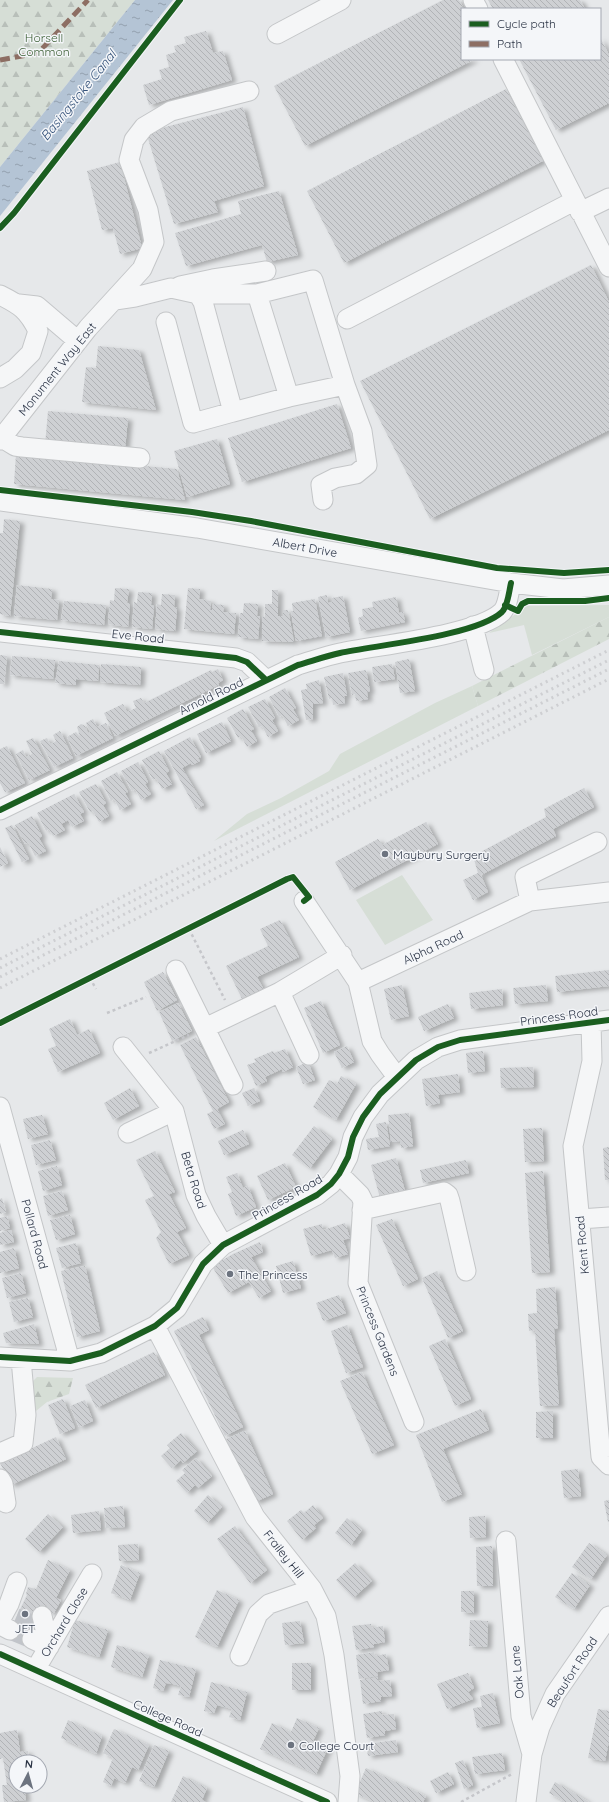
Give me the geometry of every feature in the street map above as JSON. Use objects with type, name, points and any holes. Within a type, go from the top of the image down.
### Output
[{"type":"street","points":[[277,34],[341,0]]},
{"type":"street","points":[[504,60],[577,207],[609,267]]},
{"type":"street","name":"Monument Way East","points":[[1,439],[78,341],[142,269],[154,242],[148,210],[129,160],[134,140],[144,127],[171,111],[249,91]]},
{"type":"street","points":[[347,319],[577,207],[609,198]]},
{"type":"street","points":[[115,300],[135,297],[213,279],[266,271]]},
{"type":"street","points":[[171,288],[198,294],[257,294],[313,280],[345,385],[362,431],[366,465],[356,474],[335,478],[322,485],[323,500]]},
{"type":"street","points":[[198,294],[203,302],[234,412]]},
{"type":"street","points":[[257,294],[288,397]]},
{"type":"street","points":[[0,295],[19,304],[37,306],[78,341]]},
{"type":"street","points":[[0,378],[14,369],[31,353],[38,331],[32,320],[19,304]]},
{"type":"street","points":[[166,322],[193,423],[288,397],[345,385]]},
{"type":"street","points":[[1,439],[14,446],[140,458]]},
{"type":"street","name":"Albert Drive","points":[[0,501],[197,528],[511,583],[563,589],[609,586]]},
{"type":"street","name":"Arnold Road","points":[[0,810],[242,694],[266,680],[298,665],[338,653],[420,639],[492,620],[504,610],[511,583]]},
{"type":"street","points":[[473,626],[484,670]]},
{"type":"street","name":"Eve Road","points":[[0,632],[236,658],[246,662],[266,680]]},
{"type":"street","points":[[530,902],[525,877],[597,842]]},
{"type":"street","name":"Alpha Road","points":[[358,982],[530,902],[609,892]]},
{"type":"street","points":[[304,901],[358,982],[372,1041],[397,1077]]},
{"type":"street","points":[[205,1028],[233,1016],[280,992],[342,956]]},
{"type":"street","points":[[176,970],[233,1084]]},
{"type":"street","points":[[280,992],[309,1055]]},
{"type":"street","name":"Princess Road","points":[[0,1357],[70,1361],[101,1353],[155,1326],[178,1308],[202,1264],[224,1245],[317,1195],[331,1184],[339,1174],[348,1157],[353,1137],[363,1117],[380,1094],[416,1060],[438,1047],[460,1040],[600,1022]]},
{"type":"street","name":"Kent Road","points":[[600,1022],[573,1146],[601,1457],[609,1466]]},
{"type":"street","name":"Beta Road","points":[[128,1054],[167,1100],[174,1111],[196,1196],[206,1216],[224,1245]]},
{"type":"street","name":"Pollard Road","points":[[0,1107],[70,1361]]},
{"type":"street","points":[[128,1133],[174,1111]]},
{"type":"street","name":"Princess Gardens","points":[[339,1174],[360,1195],[363,1201],[358,1283],[414,1422]]},
{"type":"street","points":[[362,1210],[444,1192],[448,1195],[450,1201],[466,1271]]},
{"type":"street","points":[[580,1219],[609,1216]]},
{"type":"street","name":"Frailey Hill","points":[[155,1326],[255,1517],[312,1590],[326,1616],[334,1655],[350,1776],[348,1802]]},
{"type":"street","points":[[0,1453],[23,1443],[26,1415],[21,1359]]},
{"type":"street","points":[[0,1479],[3,1484],[6,1503]]},
{"type":"street","name":"Oak Lane","points":[[506,1541],[521,1716],[531,1759],[526,1802]]},
{"type":"street","name":"Orchard Close","points":[[35,1670],[43,1633],[92,1574]]},
{"type":"street","points":[[9,1617],[17,1582]]},
{"type":"street","points":[[240,1656],[258,1614],[269,1604],[312,1590]]},
{"type":"street","name":"Beaufort Road","points":[[531,1759],[540,1727],[555,1694],[609,1616]]},
{"type":"street","name":"College Road","points":[[0,1654],[327,1802]]},
{"type":"path","points":[[182,932],[196,925]]},
{"type":"path","points":[[189,929],[233,1016]]},
{"type":"path","points":[[83,982],[96,975]]},
{"type":"path","points":[[90,978],[96,989]]},
{"type":"path","points":[[107,1013],[146,997]]},
{"type":"path","points":[[128,1054],[205,1028]]},
{"type":"path","points":[[461,1802],[531,1759]]},
{"type":"green space","name":"Horsell Common","points":[[0,0],[135,0],[0,167]]},
{"type":"green space","points":[[609,605],[609,617],[532,655],[524,625],[489,633],[527,606]]},
{"type":"green space","points":[[609,617],[609,639],[478,706],[472,686]]},
{"type":"green space","points":[[472,686],[478,706],[214,841],[247,814],[281,798],[329,771],[340,754],[435,703]]},
{"type":"green space","points":[[402,875],[433,920],[385,945],[356,900]]},
{"type":"green space","points":[[37,1377],[73,1378],[69,1394],[47,1402],[36,1411],[31,1403],[32,1382]]},
{"type":"water","name":"Basingstoke Canal","points":[[135,0],[173,0],[0,216],[0,167]]},
{"type":"building","points":[[443,0],[459,0],[463,8],[461,8],[461,60],[473,60],[305,146],[274,86]]},
{"type":"building","points":[[488,0],[580,0],[584,8],[492,8]]},
{"type":"building","points":[[206,31],[213,53],[223,51],[232,80],[149,105],[143,85],[162,79],[159,70],[169,67],[166,55],[176,52],[174,46],[186,43],[184,37]]},
{"type":"building","points":[[601,39],[609,55],[609,103],[556,130],[520,60],[601,60]]},
{"type":"building","points":[[506,89],[543,161],[344,263],[307,191]]},
{"type":"building","points":[[243,107],[264,186],[214,201],[218,212],[174,224],[146,132]]},
{"type":"building","points":[[120,162],[142,248],[120,254],[113,228],[102,230],[87,171]]},
{"type":"building","points":[[279,191],[298,255],[267,262],[262,245],[186,266],[175,233],[241,214],[238,201]]},
{"type":"building","points":[[591,265],[609,302],[609,430],[430,519],[360,381]]},
{"type":"building","points":[[98,346],[139,350],[156,410],[82,402],[86,367],[96,368]]},
{"type":"building","points":[[337,404],[351,448],[242,482],[228,438]]},
{"type":"building","points":[[48,411],[128,418],[125,449],[45,445]]},
{"type":"building","points":[[217,439],[230,484],[187,497],[174,451]]},
{"type":"building","points":[[16,454],[177,469],[185,500],[14,484]]},
{"type":"building","points":[[4,519],[20,521],[10,616],[0,614],[0,533],[3,533]]},
{"type":"building","points":[[17,585],[52,589],[51,599],[59,600],[57,620],[14,616]]},
{"type":"building","points":[[115,588],[129,589],[127,603],[130,603],[128,627],[108,624],[110,600],[114,601]]},
{"type":"building","points":[[188,588],[200,589],[199,599],[211,601],[210,610],[212,610],[213,604],[224,605],[223,612],[236,613],[234,634],[184,629]]},
{"type":"building","points":[[272,590],[278,590],[278,616],[283,616],[283,610],[288,610],[294,642],[262,641],[262,617],[265,617],[265,604],[272,604]]},
{"type":"building","points":[[138,592],[152,593],[151,605],[154,606],[152,629],[132,627],[134,602],[137,603]]},
{"type":"building","points":[[162,594],[175,595],[174,607],[177,608],[175,631],[155,629],[157,604],[161,605]]},
{"type":"building","points":[[327,595],[328,603],[332,602],[332,598],[343,596],[350,632],[326,637],[318,597]]},
{"type":"building","points":[[396,597],[399,613],[403,612],[405,622],[361,631],[358,618],[363,616],[362,609],[373,607],[372,602]]},
{"type":"building","points":[[315,599],[322,636],[296,641],[291,611],[293,611],[292,603]]},
{"type":"building","points":[[64,601],[106,605],[104,625],[61,620]]},
{"type":"building","points":[[244,603],[258,604],[257,616],[260,616],[258,639],[238,637],[240,613],[243,613]]},
{"type":"building","points":[[0,655],[7,656],[4,684],[0,684]]},
{"type":"building","points":[[12,656],[55,660],[53,679],[10,675]]},
{"type":"building","points":[[409,659],[415,691],[400,693],[395,662]]},
{"type":"building","points":[[59,661],[99,665],[98,681],[76,679],[76,685],[55,683]]},
{"type":"building","points":[[101,664],[141,667],[140,685],[100,682]]},
{"type":"building","points":[[392,664],[395,679],[374,682],[372,667]]},
{"type":"building","points":[[218,669],[223,680],[218,683],[219,685],[115,736],[104,713],[123,704],[127,712],[136,708],[133,701],[141,698],[144,703],[211,670],[212,672]]},
{"type":"building","points":[[366,670],[370,691],[367,692],[368,699],[356,701],[355,694],[352,695],[348,673]]},
{"type":"building","points":[[343,673],[347,696],[344,696],[345,703],[333,705],[332,698],[329,699],[324,677]]},
{"type":"building","points":[[319,680],[323,703],[313,704],[313,719],[306,720],[301,690],[307,689],[306,684]]},
{"type":"building","points":[[285,688],[296,708],[293,709],[299,720],[288,726],[282,715],[279,717],[269,697]]},
{"type":"building","points":[[265,699],[275,718],[272,720],[278,731],[268,737],[262,726],[259,727],[248,707]]},
{"type":"building","points":[[243,709],[254,729],[251,730],[257,741],[247,747],[241,736],[238,738],[227,718]]},
{"type":"building","points":[[93,719],[97,727],[106,723],[113,738],[76,756],[67,737],[76,732],[80,736],[77,727],[81,724],[85,726],[88,733],[90,732],[86,723]]},
{"type":"building","points":[[222,722],[231,741],[206,753],[197,734]]},
{"type":"building","points":[[60,731],[73,758],[54,767],[40,741],[47,738],[50,744],[53,743],[56,741],[53,735]]},
{"type":"building","points":[[190,737],[201,757],[198,758],[200,761],[192,765],[191,763],[182,768],[204,805],[196,809],[164,751]]},
{"type":"building","points":[[33,738],[50,770],[29,780],[16,754],[23,750],[26,757],[32,754],[26,741]]},
{"type":"building","points":[[7,746],[25,783],[5,792],[0,783],[0,749]]},
{"type":"building","points":[[159,751],[169,771],[166,773],[172,784],[162,789],[156,778],[153,780],[142,760]]},
{"type":"building","points":[[138,762],[148,782],[145,784],[151,794],[141,800],[135,789],[132,791],[121,771]]},
{"type":"building","points":[[117,772],[128,792],[125,793],[131,804],[120,810],[114,799],[111,801],[101,781]]},
{"type":"building","points":[[96,784],[106,803],[103,805],[109,816],[99,822],[93,811],[90,812],[79,792]]},
{"type":"building","points":[[584,788],[594,807],[553,829],[556,836],[481,875],[488,892],[473,900],[463,880],[478,873],[473,856],[546,817],[544,809]]},
{"type":"building","points":[[74,794],[84,812],[80,814],[84,821],[72,827],[68,820],[61,824],[65,830],[53,836],[49,829],[46,831],[37,813]]},
{"type":"building","points":[[32,816],[42,836],[39,838],[46,851],[35,856],[28,842],[25,844],[15,825]]},
{"type":"building","name":"Maybury Surgery","points":[[426,822],[438,844],[350,890],[335,862],[378,839],[382,845]]},
{"type":"building","points":[[12,825],[29,859],[22,862],[5,828]]},
{"type":"building","points":[[0,847],[8,863],[0,867]]},
{"type":"building","points":[[280,920],[299,957],[257,977],[264,990],[243,1001],[226,966],[268,946],[260,929]]},
{"type":"building","points":[[609,970],[609,986],[557,992],[555,976]]},
{"type":"building","points":[[163,972],[177,1000],[157,1011],[144,982]]},
{"type":"building","points":[[402,985],[409,1016],[391,1020],[384,989]]},
{"type":"building","points":[[546,985],[548,1001],[515,1004],[513,988]]},
{"type":"building","points":[[502,989],[503,1005],[471,1009],[469,993]]},
{"type":"building","points":[[321,1001],[340,1045],[323,1053],[304,1008]]},
{"type":"building","points":[[178,1003],[192,1031],[172,1041],[159,1012]]},
{"type":"building","points":[[448,1004],[454,1018],[424,1031],[418,1017]]},
{"type":"building","points":[[70,1019],[77,1035],[89,1029],[100,1053],[58,1072],[48,1049],[56,1046],[49,1029]]},
{"type":"building","points":[[196,1037],[229,1102],[217,1109],[225,1124],[214,1129],[207,1114],[213,1111],[180,1045]]},
{"type":"building","points":[[347,1046],[354,1062],[342,1068],[334,1052]]},
{"type":"building","points":[[285,1049],[293,1067],[283,1072],[282,1069],[265,1077],[267,1081],[256,1086],[247,1065],[256,1062],[254,1059],[273,1051],[274,1053]]},
{"type":"building","points":[[483,1051],[485,1071],[468,1073],[466,1053]]},
{"type":"building","points":[[308,1062],[315,1080],[303,1084],[296,1067]]},
{"type":"building","points":[[533,1067],[534,1087],[501,1088],[500,1068]]},
{"type":"building","points":[[458,1074],[460,1092],[438,1095],[440,1103],[426,1106],[422,1079]]},
{"type":"building","points":[[341,1076],[356,1084],[336,1120],[313,1107],[329,1080],[337,1084]]},
{"type":"building","points":[[130,1088],[139,1106],[113,1120],[104,1103]]},
{"type":"building","points":[[254,1088],[260,1101],[248,1106],[242,1093]]},
{"type":"building","points":[[409,1113],[413,1146],[401,1148],[400,1141],[391,1142],[388,1115]]},
{"type":"building","points":[[42,1115],[48,1134],[28,1139],[23,1119]]},
{"type":"building","points":[[386,1122],[390,1146],[368,1150],[366,1139],[379,1137],[376,1124]]},
{"type":"building","points":[[314,1126],[332,1139],[310,1168],[292,1155]]},
{"type":"building","points":[[542,1128],[544,1161],[525,1162],[523,1129]]},
{"type":"building","points":[[243,1130],[249,1144],[224,1155],[218,1141]]},
{"type":"building","points":[[50,1140],[56,1160],[36,1165],[31,1145]]},
{"type":"building","points":[[609,1147],[609,1180],[605,1180],[603,1148]]},
{"type":"building","points":[[155,1151],[175,1192],[169,1194],[186,1228],[177,1232],[189,1255],[169,1264],[156,1238],[161,1232],[145,1200],[154,1196],[136,1160]]},
{"type":"building","points":[[396,1158],[405,1191],[380,1198],[371,1165]]},
{"type":"building","points":[[466,1160],[469,1173],[423,1183],[420,1170]]},
{"type":"building","points":[[285,1163],[296,1187],[268,1200],[257,1176]]},
{"type":"building","points":[[57,1166],[62,1185],[43,1191],[38,1171]]},
{"type":"building","points":[[543,1171],[550,1272],[532,1273],[525,1173]]},
{"type":"building","points":[[237,1173],[243,1188],[248,1186],[256,1207],[236,1216],[228,1194],[232,1192],[226,1177]]},
{"type":"building","points":[[62,1191],[68,1210],[48,1216],[43,1196]]},
{"type":"building","points":[[2,1198],[6,1212],[0,1214],[0,1199]]},
{"type":"building","points":[[70,1215],[75,1234],[56,1240],[50,1220]]},
{"type":"building","points":[[7,1216],[10,1228],[0,1231],[0,1218]]},
{"type":"building","points":[[392,1219],[418,1279],[403,1286],[376,1225]]},
{"type":"building","points":[[345,1223],[350,1238],[343,1240],[348,1254],[335,1258],[332,1250],[311,1256],[303,1229],[322,1224],[323,1230]]},
{"type":"building","points":[[11,1230],[14,1242],[0,1245],[0,1233]]},
{"type":"building","points":[[260,1242],[263,1252],[251,1257],[271,1291],[259,1298],[249,1282],[228,1293],[212,1266],[233,1254]]},
{"type":"building","points":[[76,1243],[81,1263],[62,1268],[56,1248]]},
{"type":"building","points":[[14,1248],[19,1268],[0,1273],[0,1252]]},
{"type":"building","points":[[293,1261],[301,1288],[283,1293],[276,1266]]},
{"type":"building","points":[[85,1266],[100,1331],[77,1337],[61,1271]]},
{"type":"building","points":[[437,1271],[463,1331],[448,1338],[422,1278]]},
{"type":"building","points":[[21,1273],[26,1293],[7,1298],[2,1278]]},
{"type":"building","points":[[555,1287],[558,1328],[554,1329],[559,1405],[540,1406],[535,1330],[529,1331],[528,1314],[537,1313],[536,1289]]},
{"type":"building","points":[[339,1295],[346,1313],[323,1321],[316,1303]]},
{"type":"building","points":[[28,1298],[33,1317],[14,1322],[9,1302]]},
{"type":"building","points":[[203,1317],[209,1330],[199,1335],[243,1427],[225,1436],[174,1331]]},
{"type":"building","points":[[34,1324],[39,1344],[6,1343],[3,1333]]},
{"type":"building","points":[[347,1325],[363,1367],[346,1373],[331,1331]]},
{"type":"building","points":[[445,1339],[471,1399],[455,1406],[429,1346]]},
{"type":"building","points":[[154,1352],[165,1375],[96,1408],[85,1385]]},
{"type":"building","points":[[362,1372],[394,1445],[372,1454],[340,1381]]},
{"type":"building","points":[[63,1399],[75,1428],[60,1434],[48,1405]]},
{"type":"building","points":[[85,1400],[93,1421],[79,1427],[70,1406]]},
{"type":"building","points":[[481,1409],[489,1430],[443,1449],[462,1494],[442,1502],[416,1435]]},
{"type":"building","points":[[553,1411],[553,1438],[536,1438],[536,1412]]},
{"type":"building","points":[[245,1431],[273,1494],[255,1502],[226,1439]]},
{"type":"building","points":[[181,1433],[197,1451],[183,1463],[181,1460],[172,1468],[161,1456],[170,1448],[167,1445]]},
{"type":"building","points":[[56,1437],[66,1459],[11,1485],[0,1463]]},
{"type":"building","points":[[196,1458],[212,1476],[198,1488],[195,1485],[187,1493],[176,1481],[185,1473],[182,1470]]},
{"type":"building","points":[[578,1469],[581,1496],[564,1498],[561,1471]]},
{"type":"building","points":[[208,1495],[222,1507],[207,1523],[194,1511]]},
{"type":"building","points":[[609,1500],[609,1522],[608,1522],[604,1501]]},
{"type":"building","points":[[313,1505],[323,1518],[314,1525],[316,1528],[302,1540],[287,1521],[301,1510],[304,1513]]},
{"type":"building","points":[[123,1506],[125,1527],[106,1528],[104,1508]]},
{"type":"building","points":[[99,1511],[101,1530],[73,1533],[71,1515]]},
{"type":"building","points":[[48,1514],[63,1527],[39,1552],[25,1539]]},
{"type":"building","points":[[485,1516],[486,1537],[470,1538],[469,1517]]},
{"type":"building","points":[[347,1518],[362,1530],[351,1545],[335,1533]]},
{"type":"building","points":[[235,1526],[267,1570],[250,1583],[217,1539]]},
{"type":"building","points":[[589,1543],[607,1555],[591,1579],[572,1567]]},
{"type":"building","points":[[138,1544],[139,1560],[119,1561],[118,1545]]},
{"type":"building","points":[[492,1546],[493,1586],[477,1586],[476,1547]]},
{"type":"building","points":[[48,1560],[70,1570],[56,1598],[61,1600],[54,1613],[49,1612],[46,1604],[29,1644],[8,1634],[27,1595],[28,1587],[36,1589]]},
{"type":"building","points":[[355,1563],[372,1581],[353,1598],[336,1580]]},
{"type":"building","points":[[121,1565],[140,1573],[130,1600],[111,1593]]},
{"type":"building","points":[[572,1573],[590,1585],[574,1609],[555,1597]]},
{"type":"building","points":[[217,1590],[239,1600],[217,1647],[195,1637]]},
{"type":"building","points":[[461,1591],[474,1591],[474,1613],[461,1612]]},
{"type":"building","points":[[75,1620],[108,1630],[99,1657],[67,1647]]},
{"type":"building","points":[[470,1620],[488,1621],[487,1647],[469,1646]]},
{"type":"building","points":[[300,1621],[304,1643],[285,1645],[282,1623]]},
{"type":"building","points":[[371,1624],[371,1628],[383,1626],[385,1642],[374,1644],[374,1647],[356,1650],[352,1626]]},
{"type":"building","points":[[117,1645],[149,1655],[142,1677],[111,1667]]},
{"type":"building","points":[[374,1652],[375,1656],[386,1654],[389,1670],[377,1672],[378,1676],[359,1679],[356,1655]]},
{"type":"building","points":[[160,1660],[196,1669],[189,1697],[178,1695],[181,1686],[173,1684],[166,1683],[163,1691],[153,1688]]},
{"type":"building","points":[[292,1663],[311,1663],[311,1690],[292,1690]]},
{"type":"building","points":[[468,1673],[474,1688],[468,1692],[473,1699],[447,1709],[437,1684]]},
{"type":"building","points":[[378,1677],[378,1681],[390,1680],[392,1696],[381,1697],[381,1701],[363,1704],[360,1680]]},
{"type":"building","points":[[211,1682],[247,1692],[240,1720],[229,1717],[232,1709],[217,1705],[214,1713],[204,1711]]},
{"type":"building","points":[[493,1693],[500,1723],[477,1728],[473,1708],[482,1707],[480,1696]]},
{"type":"building","points":[[598,1709],[609,1711],[609,1741],[605,1761],[588,1758]]},
{"type":"building","points":[[382,1711],[382,1715],[394,1714],[396,1729],[385,1731],[385,1735],[367,1738],[363,1714]]},
{"type":"building","name":"College Court","points":[[297,1718],[319,1728],[313,1741],[328,1748],[316,1774],[260,1749],[272,1723],[291,1732]]},
{"type":"building","points":[[68,1720],[102,1736],[96,1754],[61,1738]]},
{"type":"building","points":[[114,1729],[149,1745],[138,1770],[132,1767],[125,1783],[114,1778],[111,1786],[103,1782],[113,1758],[103,1753]]},
{"type":"building","points":[[17,1730],[20,1752],[28,1751],[28,1754],[8,1754],[8,1794],[25,1794],[26,1800],[4,1802],[2,1785],[7,1785],[3,1758],[0,1759],[0,1733]]},
{"type":"building","points":[[396,1740],[398,1752],[368,1756],[366,1744]]},
{"type":"building","points":[[154,1745],[169,1751],[154,1787],[139,1781]]},
{"type":"building","points":[[502,1753],[505,1770],[475,1774],[472,1757]]},
{"type":"building","points":[[463,1760],[473,1785],[464,1789],[455,1763]]},
{"type":"building","points":[[366,1768],[426,1796],[423,1802],[374,1802],[355,1793]]},
{"type":"building","points":[[448,1772],[454,1784],[436,1793],[430,1781]]},
{"type":"building","points":[[183,1776],[207,1788],[202,1800],[206,1802],[171,1802]]},
{"type":"building","points":[[555,1782],[589,1802],[561,1802],[562,1800],[549,1793]]},
{"type":"tunnel","points":[[16,1618],[37,1626]]},
{"type":"tunnel","points":[[10,1630],[32,1639]]},
{"type":"railway","points":[[0,959],[609,650]]},
{"type":"railway","points":[[0,968],[609,660]]},
{"type":"railway","points":[[0,977],[609,669]]},
{"type":"railway","points":[[0,988],[609,679]]},
{"type":"marked path","points":[[0,60],[38,53],[88,0]]},
{"type":"cycle path","points":[[0,228],[14,213],[180,0]]},
{"type":"cycle path","points":[[0,490],[192,512],[251,521],[497,568],[564,573],[609,570]]},
{"type":"cycle path","points":[[0,810],[298,665],[340,653],[449,633],[489,620],[502,612],[504,609],[511,583]]},
{"type":"cycle path","points":[[505,605],[518,611],[522,604],[528,601],[585,601],[609,598]]},
{"type":"cycle path","points":[[0,632],[236,658],[247,662],[266,680]]},
{"type":"cycle path","points":[[0,1023],[287,879],[293,877],[309,897],[304,901]]},
{"type":"cycle path","points":[[0,1357],[70,1361],[101,1353],[155,1326],[177,1308],[203,1264],[223,1245],[317,1195],[331,1184],[339,1174],[348,1157],[353,1137],[363,1117],[380,1094],[416,1060],[438,1047],[460,1040],[609,1020]]},
{"type":"cycle path","points":[[0,1654],[327,1802]]},
{"type":"place","name":"Maybury Surgery","points":[[385,854]]},
{"type":"place","name":"The Princess","points":[[230,1274]]},
{"type":"place","name":"JET","points":[[25,1614]]},
{"type":"place","name":"College Court","points":[[291,1745]]}]
